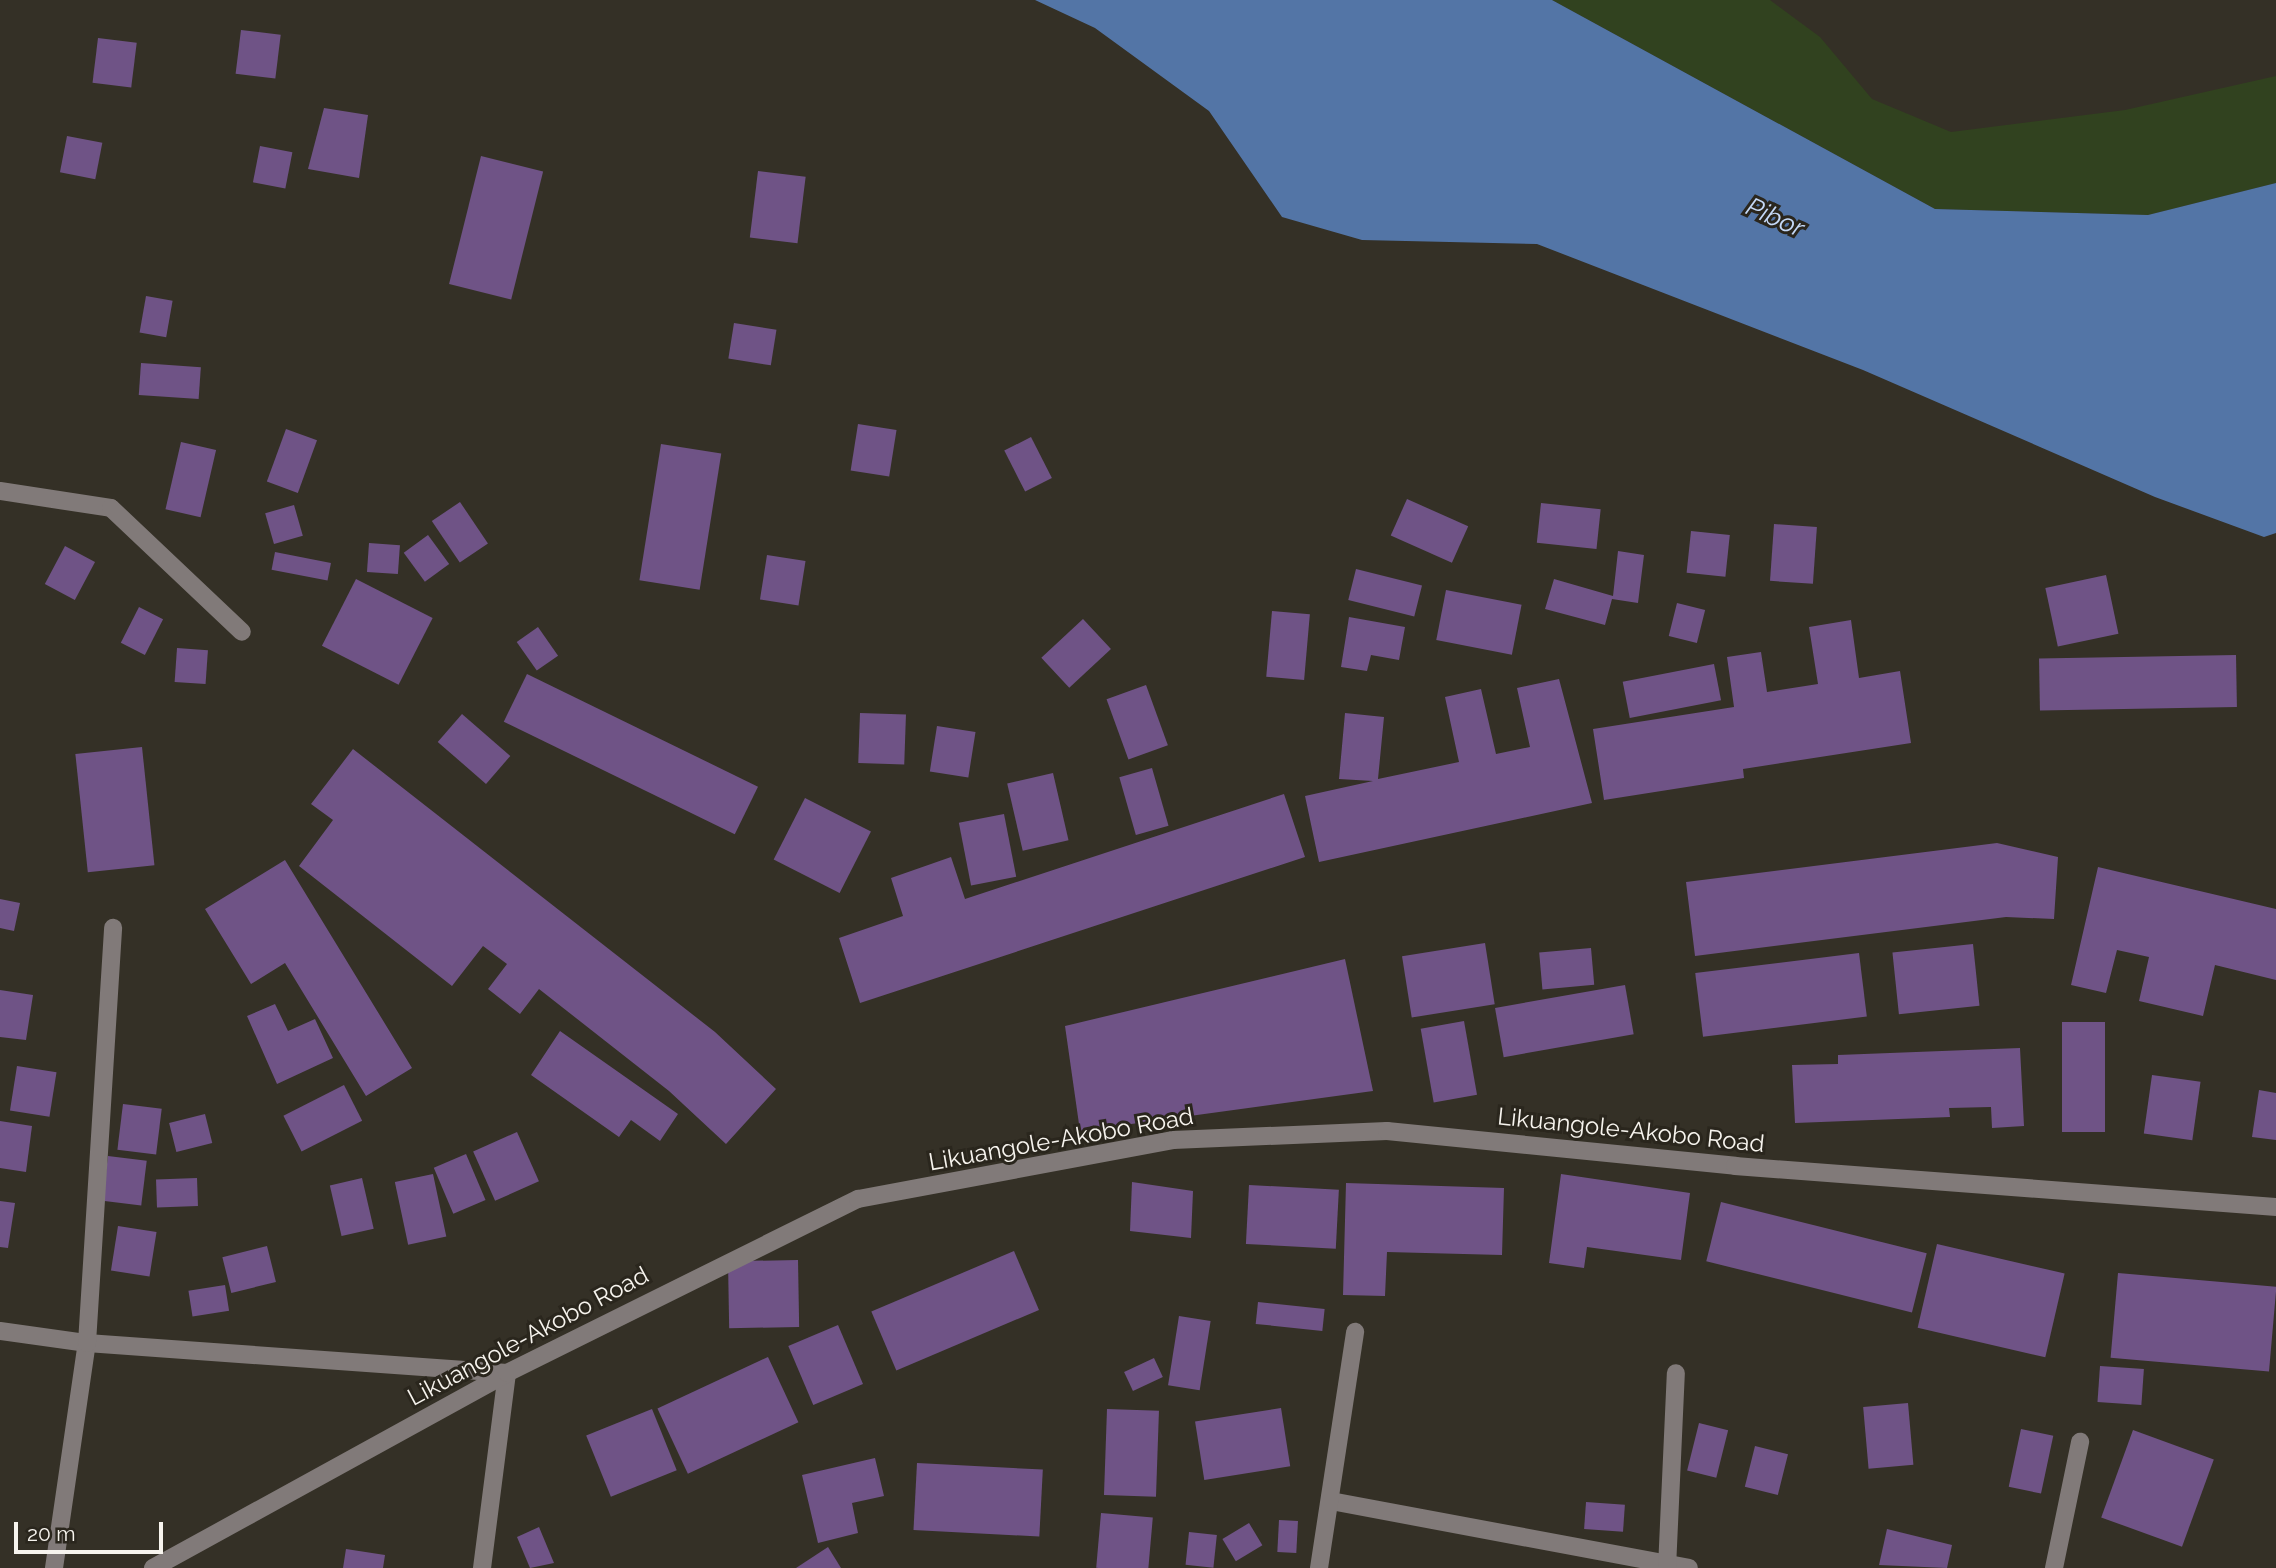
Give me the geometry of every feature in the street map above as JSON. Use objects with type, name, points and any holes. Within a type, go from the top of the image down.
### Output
[{"type":"street","points":[[0,491],[111,508],[242,632]]},
{"type":"street","points":[[54,1568],[87,1343],[113,928]]},
{"type":"street","name":"Likuangole-Akobo Road","points":[[153,1568],[507,1373],[858,1199],[1173,1140],[1387,1131],[1749,1167],[2276,1207]]},
{"type":"street","points":[[0,1332],[87,1343],[507,1373],[482,1568]]},
{"type":"street","points":[[1319,1568],[1355,1332]]},
{"type":"street","points":[[1667,1567],[1676,1373]]},
{"type":"street","points":[[2054,1568],[2080,1442]]},
{"type":"street","points":[[1331,1501],[1667,1567],[1689,1568]]},
{"type":"green space","points":[[1552,0],[1770,0],[1820,37],[1872,99],[1951,132],[2125,110],[2276,76],[2276,183],[2148,215],[1935,209]]},
{"type":"water","name":"Pibor","points":[[1035,0],[1552,0],[1935,209],[2148,215],[2276,183],[2276,533],[2264,537],[2155,497],[1863,370],[1537,244],[1362,240],[1282,217],[1209,111],[1095,28]]},
{"type":"building","points":[[241,30],[281,35],[275,79],[236,74]]},
{"type":"building","points":[[98,38],[137,43],[131,87],[93,83]]},
{"type":"building","points":[[324,108],[368,115],[359,178],[308,169]]},
{"type":"building","points":[[67,136],[102,143],[95,179],[60,172]]},
{"type":"building","points":[[260,146],[292,152],[285,189],[253,182]]},
{"type":"building","points":[[481,156],[543,171],[511,300],[449,284]]},
{"type":"building","points":[[758,171],[806,177],[797,243],[750,238]]},
{"type":"building","points":[[146,296],[173,301],[166,337],[140,332]]},
{"type":"building","points":[[734,323],[776,330],[771,365],[728,359]]},
{"type":"building","points":[[141,363],[201,367],[199,399],[139,395]]},
{"type":"building","points":[[858,424],[897,430],[889,477],[851,470]]},
{"type":"building","points":[[286,429],[317,440],[298,493],[267,482]]},
{"type":"building","points":[[1031,437],[1052,478],[1025,492],[1004,451]]},
{"type":"building","points":[[181,442],[216,450],[201,517],[165,509]]},
{"type":"building","points":[[661,444],[721,454],[700,590],[639,580]]},
{"type":"building","points":[[1407,499],[1468,526],[1452,563],[1391,536]]},
{"type":"building","points":[[460,502],[488,543],[460,562],[432,521]]},
{"type":"building","points":[[1541,503],[1601,509],[1596,549],[1537,543]]},
{"type":"building","points":[[294,505],[303,536],[274,544],[265,513]]},
{"type":"building","points":[[1774,524],[1817,527],[1813,584],[1770,581]]},
{"type":"building","points":[[1691,531],[1730,535],[1725,577],[1687,573]]},
{"type":"building","points":[[428,535],[449,564],[425,582],[404,553]]},
{"type":"building","points":[[369,543],[400,545],[398,574],[367,572]]},
{"type":"building","points":[[65,546],[95,562],[75,600],[45,584]]},
{"type":"building","points":[[1618,551],[1644,555],[1638,603],[1612,599],[1605,625],[1545,609],[1554,579],[1613,596]]},
{"type":"building","points":[[275,552],[331,563],[328,581],[272,570]]},
{"type":"building","points":[[767,555],[806,561],[798,606],[760,599]]},
{"type":"building","points":[[1356,569],[1422,585],[1414,617],[1348,600]]},
{"type":"building","points":[[2106,575],[2118,634],[2058,647],[2045,588]]},
{"type":"building","points":[[356,579],[433,618],[399,685],[322,646]]},
{"type":"building","points":[[1446,590],[1522,605],[1512,655],[1436,640]]},
{"type":"building","points":[[1677,603],[1705,610],[1697,643],[1669,636]]},
{"type":"building","points":[[139,607],[163,619],[145,655],[121,643]]},
{"type":"building","points":[[1272,611],[1310,614],[1304,680],[1266,677]]},
{"type":"building","points":[[1349,617],[1405,627],[1399,660],[1371,655],[1367,671],[1341,667]]},
{"type":"building","points":[[1083,619],[1111,649],[1069,688],[1041,658]]},
{"type":"building","points":[[1851,620],[1859,678],[1900,671],[1911,743],[1743,769],[1744,778],[1604,800],[1593,729],[1734,707],[1727,657],[1761,652],[1767,692],[1818,684],[1809,627]]},
{"type":"building","points":[[538,627],[558,656],[537,671],[517,642]]},
{"type":"building","points":[[177,648],[208,650],[206,684],[175,682]]},
{"type":"building","points":[[2236,655],[2237,707],[2040,710],[2039,658]]},
{"type":"building","points":[[1714,664],[1721,700],[1630,718],[1623,682]]},
{"type":"building","points":[[527,674],[758,787],[735,834],[504,722]]},
{"type":"building","points":[[1559,679],[1592,803],[1319,862],[1305,796],[1373,781],[1339,779],[1345,713],[1384,717],[1378,779],[1459,762],[1445,697],[1481,689],[1496,754],[1530,747],[1517,688]]},
{"type":"building","points":[[1146,685],[1168,745],[1128,760],[1107,699]]},
{"type":"building","points":[[860,713],[906,715],[904,765],[858,763]]},
{"type":"building","points":[[462,714],[510,756],[486,784],[438,742]]},
{"type":"building","points":[[937,726],[976,732],[968,778],[930,771]]},
{"type":"building","points":[[142,747],[154,865],[88,872],[75,754]]},
{"type":"building","points":[[353,749],[715,1032],[776,1089],[726,1144],[669,1091],[539,989],[520,1014],[488,989],[507,964],[483,946],[452,986],[299,866],[333,820],[311,804]]},
{"type":"building","points":[[1152,768],[1169,826],[1136,835],[1119,777]]},
{"type":"building","points":[[1053,773],[1069,840],[1023,851],[1007,784]]},
{"type":"building","points":[[1284,794],[1305,857],[860,1003],[839,938],[903,916],[891,878],[951,857],[965,899]]},
{"type":"building","points":[[805,798],[871,832],[840,893],[774,859]]},
{"type":"building","points":[[1004,814],[1016,877],[971,886],[959,823]]},
{"type":"building","points":[[1997,843],[2058,857],[2054,919],[2006,917],[1695,956],[1686,882]]},
{"type":"building","points":[[285,860],[412,1068],[366,1096],[285,963],[251,984],[205,909]]},
{"type":"building","points":[[2098,867],[2276,909],[2276,980],[2215,965],[2203,1016],[2139,1001],[2149,957],[2117,950],[2106,993],[2071,985]]},
{"type":"building","points":[[0,899],[20,903],[14,931],[0,928]]},
{"type":"building","points":[[1485,943],[1495,1004],[1412,1017],[1402,956]]},
{"type":"building","points":[[1973,944],[1979,1006],[1899,1014],[1892,952]]},
{"type":"building","points":[[1591,948],[1594,985],[1542,989],[1539,953]]},
{"type":"building","points":[[1859,953],[1867,1017],[1703,1037],[1695,973]]},
{"type":"building","points":[[1345,959],[1373,1091],[1080,1131],[1065,1026]]},
{"type":"building","points":[[1625,985],[1634,1034],[1504,1057],[1495,1008]]},
{"type":"building","points":[[0,990],[33,995],[26,1040],[0,1037]]},
{"type":"building","points":[[275,1004],[288,1031],[315,1019],[333,1058],[277,1084],[247,1016]]},
{"type":"building","points":[[1464,1021],[1477,1095],[1434,1103],[1421,1029]]},
{"type":"building","points":[[2062,1022],[2105,1022],[2105,1132],[2062,1132]]},
{"type":"building","points":[[560,1031],[678,1114],[660,1141],[631,1120],[619,1137],[531,1075]]},
{"type":"building","points":[[2020,1048],[2024,1126],[1992,1128],[1991,1107],[1949,1108],[1950,1117],[1795,1123],[1792,1065],[1838,1064],[1838,1055]]},
{"type":"building","points":[[17,1066],[57,1072],[49,1117],[10,1110]]},
{"type":"building","points":[[2152,1075],[2201,1082],[2192,1140],[2144,1133]]},
{"type":"building","points":[[344,1085],[362,1121],[302,1152],[283,1116]]},
{"type":"building","points":[[2259,1090],[2276,1093],[2276,1140],[2252,1137]]},
{"type":"building","points":[[123,1104],[162,1109],[156,1154],[117,1150]]},
{"type":"building","points":[[205,1114],[212,1143],[176,1152],[169,1123]]},
{"type":"building","points":[[0,1121],[32,1126],[26,1172],[0,1168]]},
{"type":"building","points":[[517,1132],[539,1181],[495,1201],[473,1152]]},
{"type":"building","points":[[466,1154],[486,1200],[453,1214],[434,1168]]},
{"type":"building","points":[[108,1156],[147,1161],[141,1205],[103,1201]]},
{"type":"building","points":[[433,1174],[446,1237],[408,1245],[395,1182]]},
{"type":"building","points":[[1561,1174],[1690,1193],[1681,1260],[1587,1247],[1584,1268],[1549,1263]]},
{"type":"building","points":[[197,1178],[198,1206],[157,1207],[156,1179]]},
{"type":"building","points":[[362,1178],[374,1229],[342,1236],[330,1185]]},
{"type":"building","points":[[1132,1182],[1193,1191],[1191,1238],[1130,1231]]},
{"type":"building","points":[[1346,1183],[1504,1188],[1502,1255],[1387,1252],[1385,1296],[1343,1295]]},
{"type":"building","points":[[1249,1185],[1339,1190],[1336,1249],[1246,1244]]},
{"type":"building","points":[[0,1201],[15,1203],[8,1248],[0,1247]]},
{"type":"building","points":[[1721,1202],[1927,1253],[1912,1312],[1706,1261]]},
{"type":"building","points":[[118,1226],[157,1232],[149,1277],[111,1270]]},
{"type":"building","points":[[1937,1244],[2065,1273],[2045,1357],[1918,1328]]},
{"type":"building","points":[[267,1246],[276,1282],[231,1293],[222,1257]]},
{"type":"building","points":[[1014,1251],[1039,1310],[896,1370],[871,1312]]},
{"type":"building","points":[[798,1260],[799,1327],[729,1328],[728,1261]]},
{"type":"building","points":[[2118,1273],[2276,1287],[2269,1372],[2111,1358]]},
{"type":"building","points":[[225,1285],[229,1311],[193,1316],[188,1291]]},
{"type":"building","points":[[1258,1302],[1325,1309],[1322,1331],[1256,1324]]},
{"type":"building","points":[[1179,1316],[1211,1321],[1200,1390],[1168,1385]]},
{"type":"building","points":[[838,1325],[863,1384],[813,1405],[788,1346]]},
{"type":"building","points":[[768,1357],[798,1422],[688,1474],[657,1409]]},
{"type":"building","points":[[1154,1358],[1163,1377],[1133,1391],[1124,1372]]},
{"type":"building","points":[[2100,1366],[2144,1369],[2141,1405],[2097,1402]]},
{"type":"building","points":[[1908,1403],[1913,1465],[1869,1469],[1863,1407]]},
{"type":"building","points":[[1281,1408],[1290,1466],[1204,1480],[1195,1422]]},
{"type":"building","points":[[652,1409],[677,1470],[611,1497],[586,1436]]},
{"type":"building","points":[[1107,1409],[1159,1411],[1156,1497],[1104,1495]]},
{"type":"building","points":[[1699,1423],[1728,1430],[1716,1478],[1687,1471]]},
{"type":"building","points":[[2021,1429],[2053,1436],[2041,1494],[2009,1487]]},
{"type":"building","points":[[2133,1430],[2214,1459],[2182,1547],[2101,1517]]},
{"type":"building","points":[[1755,1446],[1788,1454],[1778,1495],[1745,1487]]},
{"type":"building","points":[[875,1458],[884,1496],[852,1503],[858,1533],[818,1543],[802,1475]]},
{"type":"building","points":[[917,1463],[1043,1470],[1039,1537],[913,1530]]},
{"type":"building","points":[[1586,1502],[1625,1505],[1623,1532],[1584,1529]]},
{"type":"building","points":[[1101,1513],[1153,1518],[1148,1568],[1096,1568]]},
{"type":"building","points":[[1279,1520],[1298,1521],[1296,1553],[1277,1552]]},
{"type":"building","points":[[1249,1523],[1262,1545],[1236,1561],[1222,1539]]},
{"type":"building","points":[[539,1527],[554,1563],[530,1568],[517,1537]]},
{"type":"building","points":[[1887,1529],[1952,1545],[1947,1568],[1879,1565]]},
{"type":"building","points":[[1189,1532],[1217,1535],[1213,1568],[1186,1565]]},
{"type":"building","points":[[828,1547],[841,1568],[796,1568]]},
{"type":"building","points":[[346,1549],[385,1555],[383,1568],[343,1568]]}]
